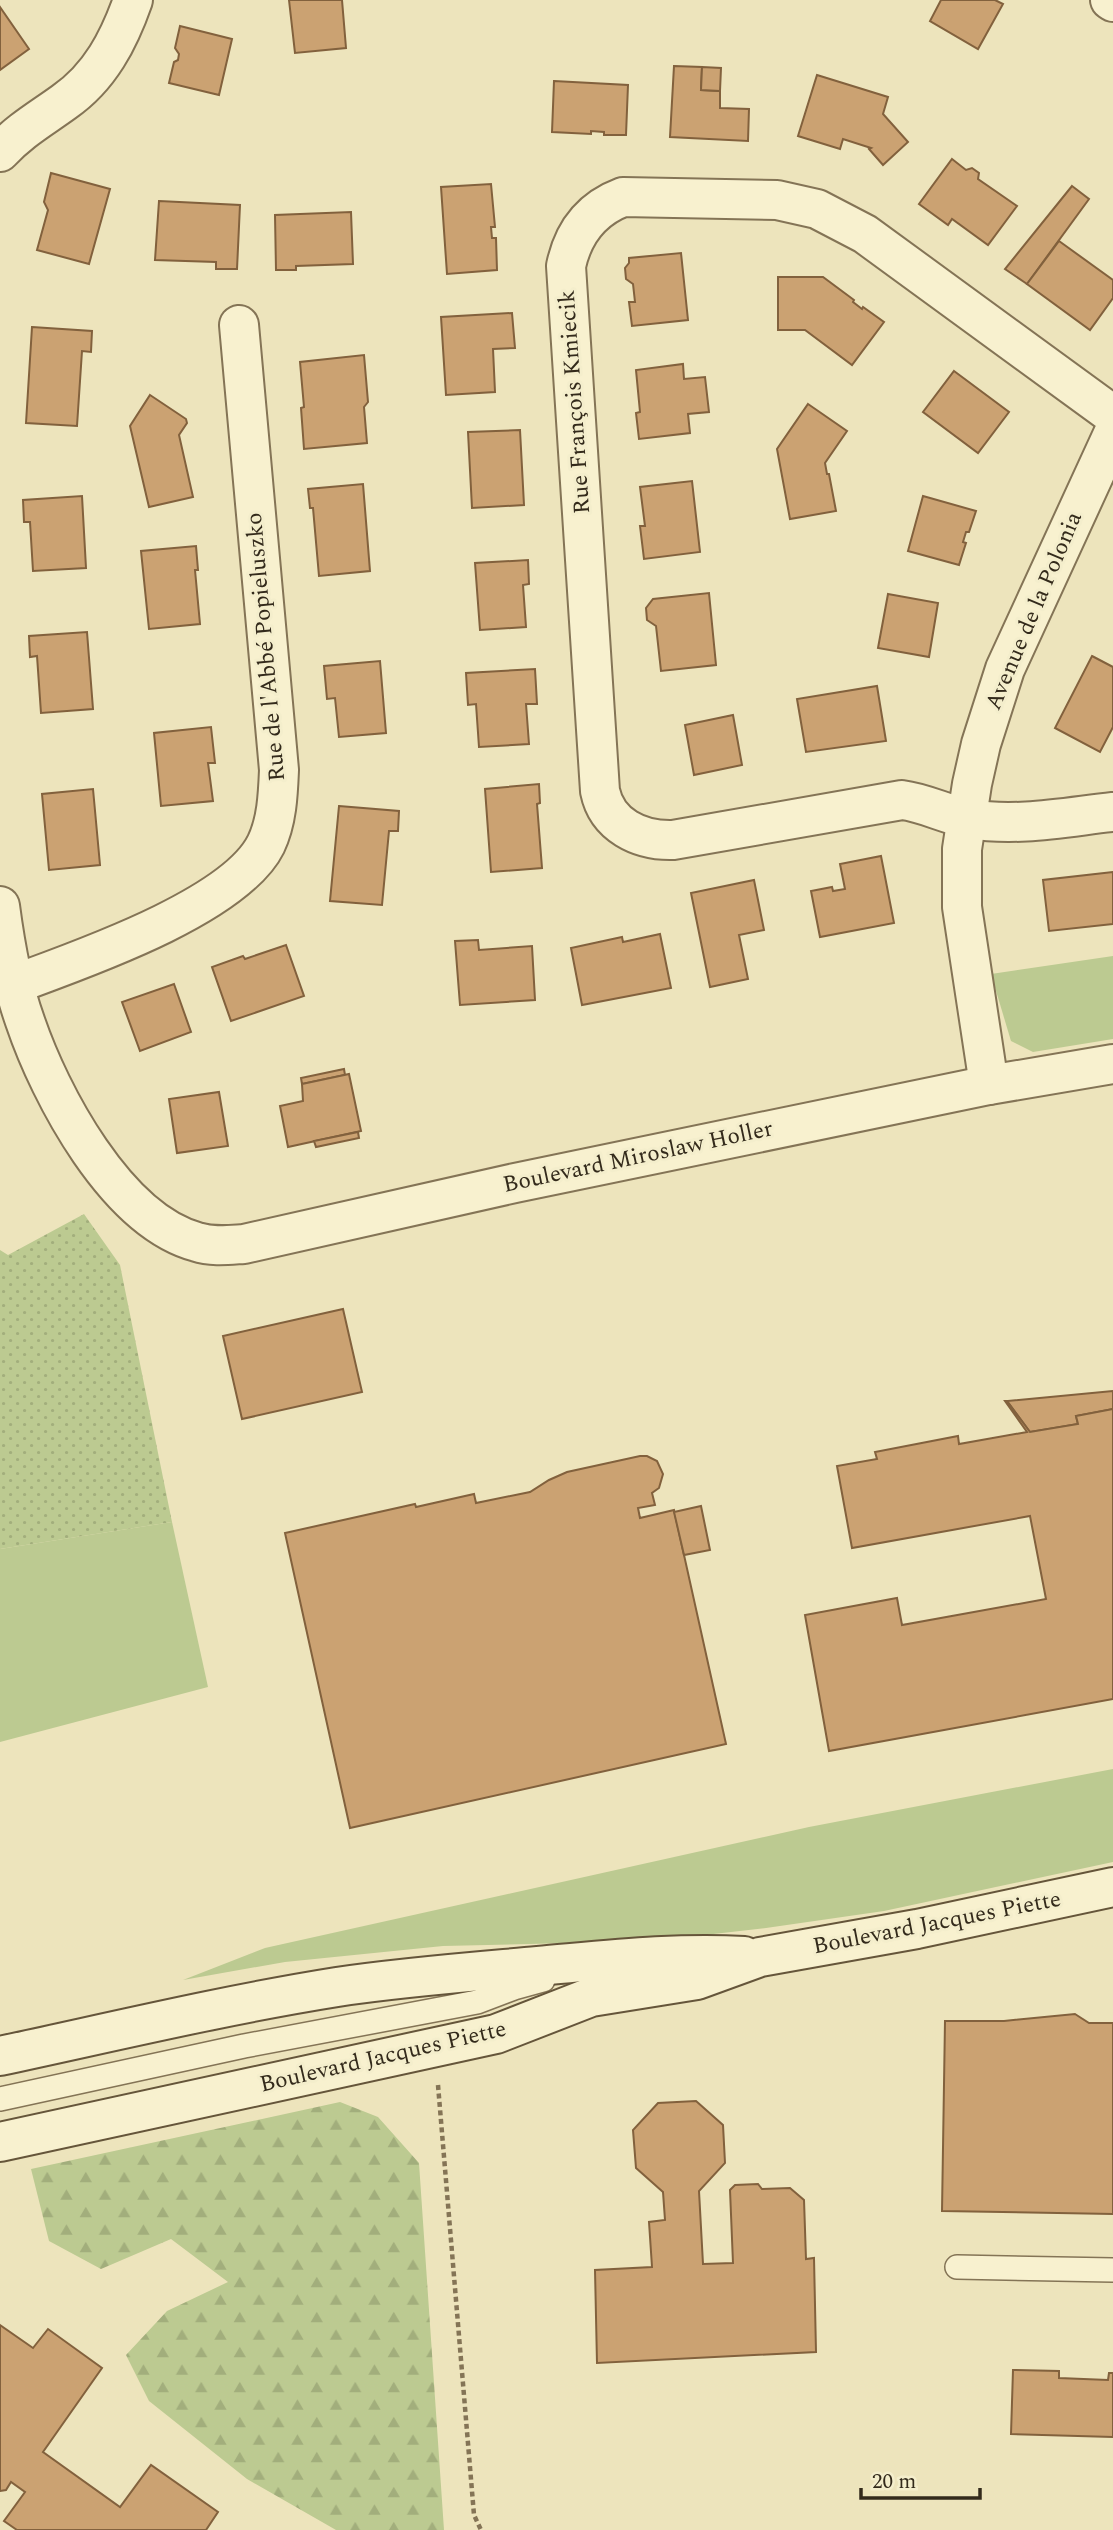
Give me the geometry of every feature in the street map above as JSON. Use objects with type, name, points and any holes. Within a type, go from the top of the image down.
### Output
[{"type":"street","points":[[0,152],[17,134],[86,84],[109,55],[123,29],[133,0]]},
{"type":"street","name":"Rue François Kmiecik","points":[[1113,415],[865,234],[817,209],[777,200],[623,197],[600,208],[589,217],[569,250],[566,265],[600,791],[608,812],[633,833],[656,841],[893,801],[916,802],[967,819],[996,822],[1023,822],[1113,812]]},
{"type":"street","name":"Rue de l'Abbé Popieluszko","points":[[15,984],[130,939],[176,917],[242,873],[257,859],[267,842],[278,797],[279,770],[239,325]]},
{"type":"street","name":"Avenue de la Polonia","points":[[989,1085],[962,907],[961,876],[967,819],[981,744],[1005,669],[1113,434]]},
{"type":"street","name":"Boulevard Miroslaw Holler","points":[[0,906],[15,984],[33,1043],[78,1132],[101,1166],[126,1195],[167,1229],[197,1242],[215,1245],[244,1244],[515,1183],[989,1085],[1113,1064]]},
{"type":"street","name":"Boulevard Jacques Piette","points":[[0,2142],[496,2034],[591,1997],[697,1980],[760,1957],[917,1929],[1113,1887]]},
{"type":"street","name":"Boulevard Jacques Piette","points":[[0,2056],[214,2010],[338,1987],[638,1957],[696,1954],[760,1957]]},
{"type":"lane","points":[[0,2099],[244,2046],[477,2002],[514,1988],[638,1957]]},
{"type":"lane","points":[[477,2002],[516,2006],[591,1997]]},
{"type":"lane","points":[[957,2267],[1113,2270]]},
{"type":"path","points":[[437,2077],[474,2515],[481,2530]]},
{"type":"green space","points":[[1113,956],[1113,1039],[1033,1052],[1011,1041],[991,974]]},
{"type":"green space","points":[[84,1214],[120,1265],[172,1522],[0,1549],[0,1250],[8,1255]]},
{"type":"green space","points":[[172,1522],[208,1687],[0,1742],[0,1549]]},
{"type":"green space","points":[[1113,1769],[1113,1862],[884,1911],[766,1928],[652,1941],[443,1946],[285,1962],[183,1980],[265,1948],[809,1827]]},
{"type":"green space","points":[[340,2102],[378,2117],[419,2163],[444,2530],[336,2530],[247,2479],[149,2401],[126,2355],[167,2311],[228,2282],[171,2239],[101,2269],[49,2241],[31,2169]]},
{"type":"building","points":[[289,0],[342,0],[346,48],[295,53]]},
{"type":"building","points":[[941,0],[995,0],[1003,4],[978,49],[930,21]]},
{"type":"building","points":[[0,7],[29,49],[0,70]]},
{"type":"building","points":[[180,26],[232,39],[219,95],[169,83],[174,62],[178,60],[179,54],[175,48]]},
{"type":"building","points":[[674,66],[702,67],[701,90],[720,91],[720,108],[749,109],[748,141],[670,137]]},
{"type":"building","points":[[702,67],[721,68],[720,91],[701,90]]},
{"type":"building","points":[[817,75],[888,97],[883,114],[908,142],[883,165],[869,149],[871,148],[843,139],[840,149],[798,136]]},
{"type":"building","points":[[554,81],[628,85],[626,135],[604,135],[604,132],[591,131],[591,134],[552,132]]},
{"type":"building","points":[[952,159],[966,170],[972,168],[979,173],[978,179],[1017,206],[988,245],[952,219],[948,225],[919,204]]},
{"type":"building","points":[[51,173],[110,189],[89,264],[37,250],[48,210],[44,202]]},
{"type":"building","points":[[491,184],[495,227],[491,227],[492,238],[496,238],[497,270],[447,274],[441,187]]},
{"type":"building","points":[[1072,186],[1089,199],[1027,284],[1005,269]]},
{"type":"building","points":[[159,201],[240,205],[237,269],[216,269],[216,262],[155,260]]},
{"type":"building","points":[[351,212],[353,264],[296,266],[296,270],[276,270],[275,215]]},
{"type":"building","points":[[1059,241],[1113,280],[1113,298],[1090,330],[1027,284]]},
{"type":"building","points":[[681,253],[688,320],[632,326],[629,302],[635,302],[633,284],[626,279],[625,268],[629,258]]},
{"type":"building","points":[[778,277],[823,277],[862,309],[863,307],[884,322],[852,365],[805,330],[778,330]]},
{"type":"building","points":[[512,313],[515,348],[493,349],[495,392],[446,395],[441,317]]},
{"type":"building","points":[[32,327],[92,331],[91,352],[82,351],[77,426],[26,423]]},
{"type":"building","points":[[364,355],[368,402],[364,407],[367,443],[304,449],[300,362]]},
{"type":"building","points":[[683,364],[684,379],[705,377],[709,412],[688,414],[690,433],[639,439],[636,413],[640,412],[636,370]]},
{"type":"building","points":[[954,371],[1009,412],[978,453],[923,412]]},
{"type":"building","points":[[150,395],[186,419],[187,423],[179,435],[193,497],[149,507],[130,426]]},
{"type":"building","points":[[808,404],[847,431],[825,463],[836,511],[790,519],[777,449]]},
{"type":"building","points":[[520,430],[524,505],[472,508],[468,432]]},
{"type":"building","points":[[692,481],[700,552],[644,559],[640,526],[645,526],[640,487]]},
{"type":"building","points":[[363,484],[370,571],[319,576],[313,508],[310,508],[308,489]]},
{"type":"building","points":[[82,496],[86,568],[33,571],[30,522],[24,522],[23,500]]},
{"type":"building","points":[[923,496],[976,511],[969,532],[966,532],[963,542],[966,543],[959,565],[908,551]]},
{"type":"building","points":[[196,546],[198,570],[195,570],[200,624],[149,629],[141,551]]},
{"type":"building","points":[[528,560],[529,584],[523,585],[526,627],[480,630],[475,563]]},
{"type":"building","points":[[709,593],[716,665],[661,671],[656,626],[647,620],[646,608],[653,599]]},
{"type":"building","points":[[888,594],[938,603],[929,657],[878,648]]},
{"type":"building","points":[[87,632],[93,709],[41,713],[37,656],[30,657],[29,636]]},
{"type":"building","points":[[1092,656],[1113,667],[1113,727],[1100,752],[1055,728]]},
{"type":"building","points":[[380,661],[386,733],[339,737],[335,698],[327,699],[324,666]]},
{"type":"building","points":[[535,669],[537,704],[526,704],[529,744],[479,747],[476,704],[468,705],[466,673]]},
{"type":"building","points":[[877,686],[886,741],[806,752],[797,699]]},
{"type":"building","points":[[733,715],[742,765],[694,775],[685,725]]},
{"type":"building","points":[[211,727],[215,763],[208,763],[213,801],[161,806],[154,733]]},
{"type":"building","points":[[539,784],[540,803],[537,804],[542,868],[491,872],[485,789]]},
{"type":"building","points":[[93,789],[100,865],[49,870],[42,794]]},
{"type":"building","points":[[339,806],[399,811],[398,831],[389,831],[382,905],[330,901]]},
{"type":"building","points":[[881,856],[894,923],[820,937],[811,891],[832,887],[833,891],[845,889],[840,864]]},
{"type":"building","points":[[1113,872],[1113,924],[1049,931],[1043,880]]},
{"type":"building","points":[[754,880],[764,930],[739,935],[748,979],[710,987],[691,893]]},
{"type":"building","points":[[660,934],[671,988],[582,1005],[571,948],[622,937],[623,942]]},
{"type":"building","points":[[478,940],[479,950],[532,946],[535,1000],[460,1005],[455,941]]},
{"type":"building","points":[[286,945],[304,996],[231,1021],[212,967]]},
{"type":"building","points":[[174,984],[191,1032],[140,1051],[122,1002]]},
{"type":"building","points":[[344,1069],[345,1075],[302,1084],[301,1078]]},
{"type":"building","points":[[349,1074],[361,1131],[288,1147],[280,1106],[303,1101],[302,1084]]},
{"type":"building","points":[[219,1092],[228,1146],[177,1153],[169,1099]]},
{"type":"building","points":[[358,1132],[359,1138],[316,1147],[314,1141]]},
{"type":"building","points":[[343,1309],[362,1392],[242,1419],[223,1336]]},
{"type":"building","points":[[1113,1391],[1113,1409],[1076,1416],[1078,1424],[1030,1432],[1007,1401]]},
{"type":"building","points":[[1005,1401],[1030,1432],[1078,1424],[1076,1416],[1113,1409],[1113,1699],[829,1751],[805,1615],[897,1598],[902,1625],[1046,1599],[1030,1516],[852,1548],[837,1466],[877,1459],[875,1452],[958,1436],[959,1444],[1027,1432]]},
{"type":"building","points":[[640,1456],[657,1461],[663,1474],[659,1488],[652,1493],[655,1505],[638,1508],[640,1518],[674,1510],[726,1744],[350,1828],[285,1533],[415,1504],[416,1507],[474,1494],[476,1503],[530,1492],[567,1472]]},
{"type":"building","points":[[701,1506],[710,1550],[684,1555],[674,1512]]},
{"type":"building","points":[[1075,2014],[1089,2023],[1113,2023],[1113,2214],[942,2211],[945,2021],[1004,2021]]},
{"type":"building","points":[[696,2101],[723,2125],[725,2163],[699,2191],[703,2264],[733,2263],[730,2190],[735,2185],[758,2184],[762,2189],[790,2188],[804,2200],[806,2259],[814,2258],[816,2352],[597,2363],[595,2270],[652,2267],[649,2222],[665,2220],[663,2192],[636,2168],[633,2130],[658,2103]]},
{"type":"building","points":[[0,2325],[33,2348],[48,2329],[102,2368],[43,2452],[120,2507],[151,2465],[218,2512],[206,2530],[17,2530],[4,2521],[25,2492],[11,2482],[6,2490],[0,2491]]},
{"type":"building","points":[[1013,2370],[1059,2371],[1059,2378],[1108,2380],[1109,2373],[1113,2373],[1113,2437],[1011,2434]]}]
